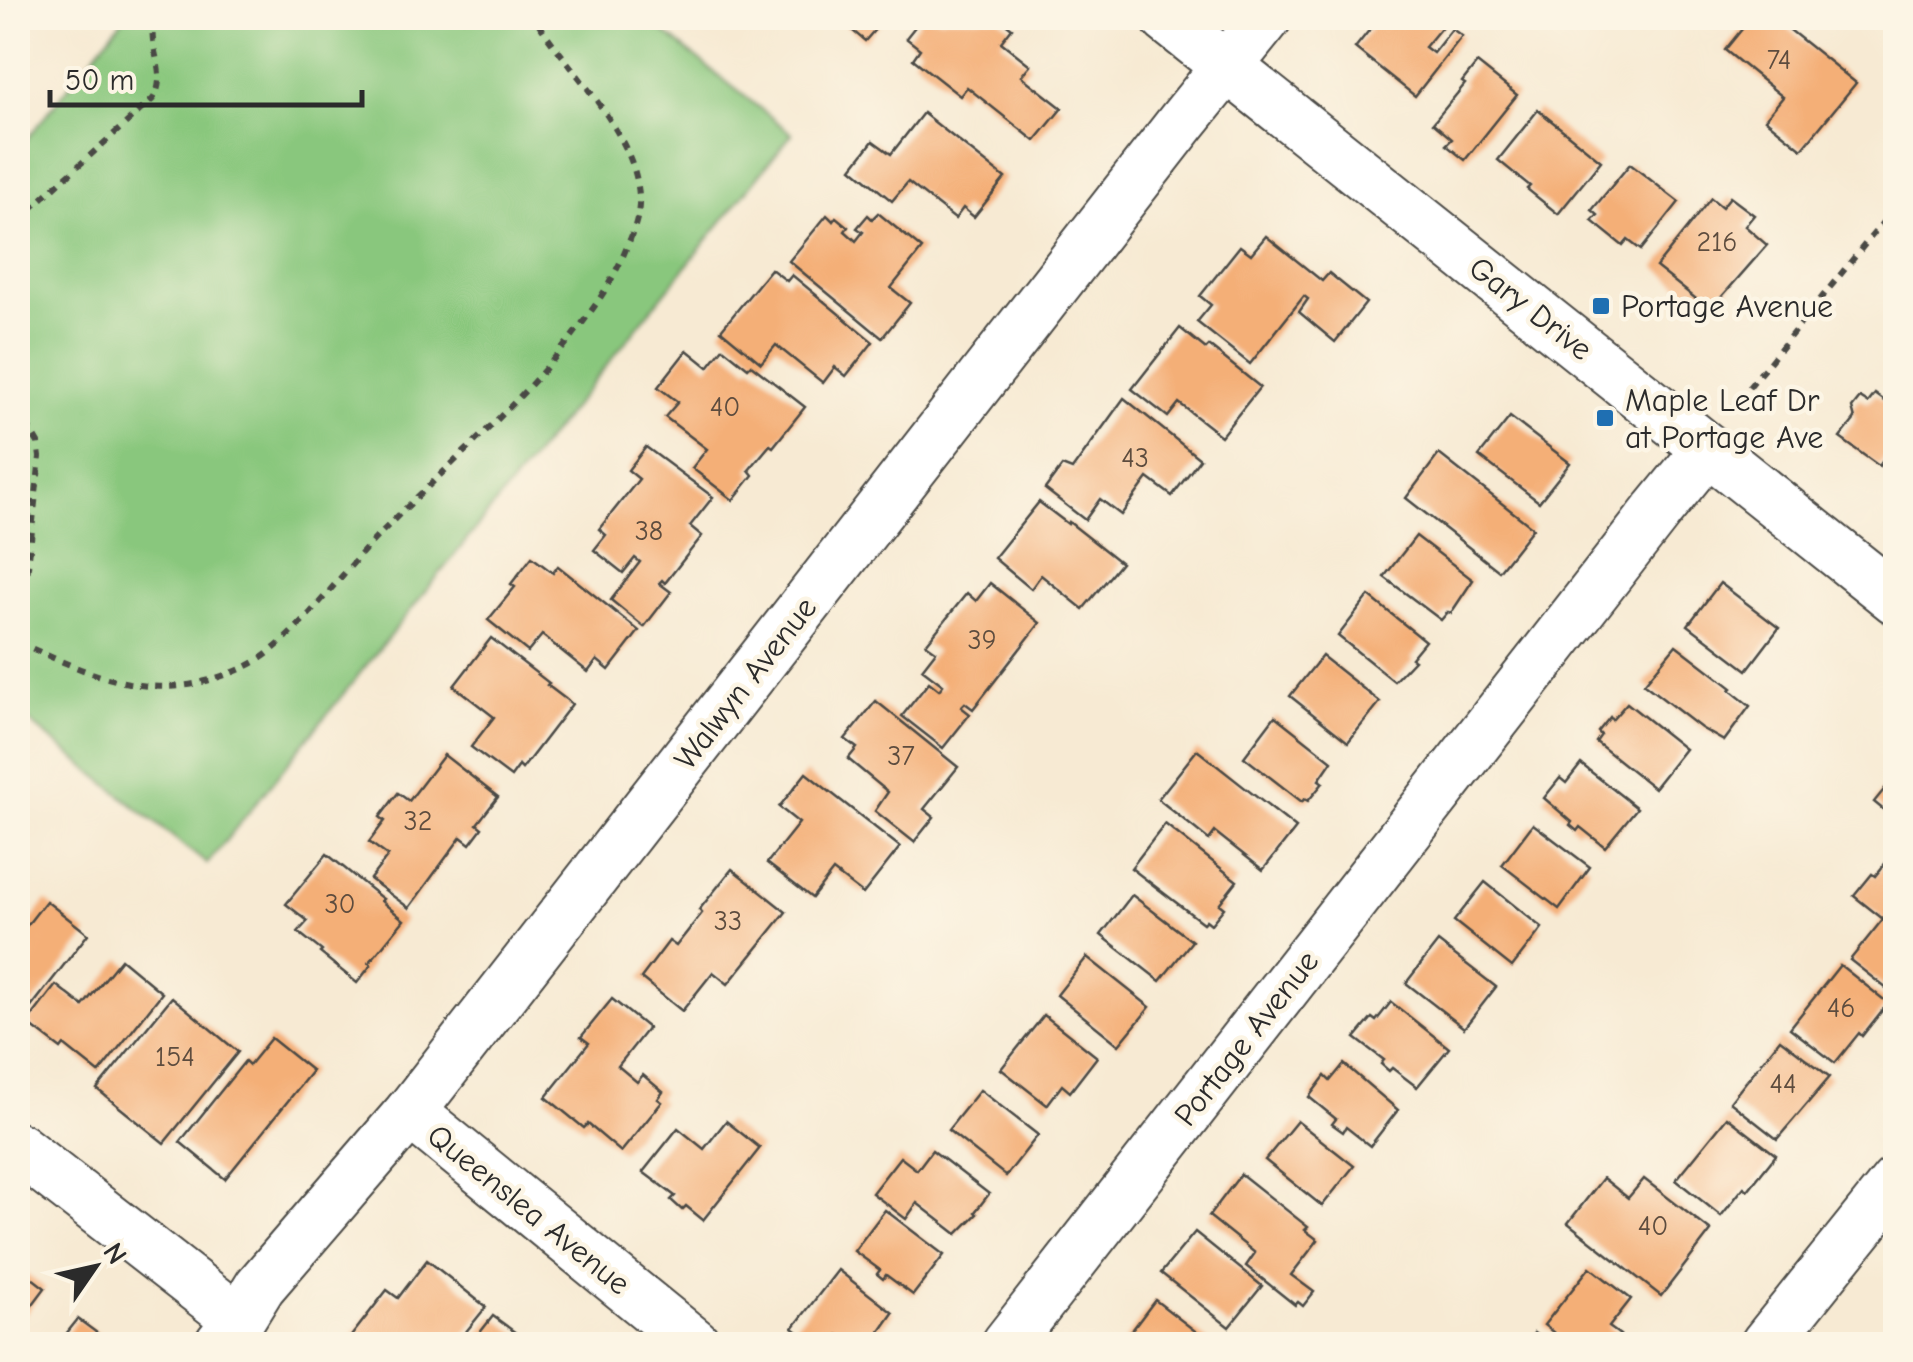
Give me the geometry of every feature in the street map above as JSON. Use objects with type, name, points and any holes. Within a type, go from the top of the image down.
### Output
[{"type":"street","name":"Gary Drive","points":[[1166,18],[1896,599]]},
{"type":"street","name":"Walwyn Avenue","points":[[230,1332],[260,1286],[410,1112],[1266,18]]},
{"type":"street","name":"Portage Avenue","points":[[1007,1344],[1706,447]]},
{"type":"street","name":"Queenslea Avenue","points":[[410,1112],[696,1344]]},
{"type":"street","points":[[18,1148],[230,1332]]},
{"type":"street","points":[[1766,1344],[1896,1182]]},
{"type":"path","points":[[18,220],[153,99],[160,80],[152,34],[155,18]]},
{"type":"path","points":[[18,642],[98,676],[131,683],[179,686],[244,668],[265,656],[302,622],[377,537],[545,370],[619,267],[639,204],[633,163],[624,144],[534,18]]},
{"type":"path","points":[[1706,447],[1896,206]]},
{"type":"path","points":[[18,410],[38,442],[40,457],[18,631]]},
{"type":"green space","points":[[124,18],[646,18],[792,134],[207,864],[22,716],[18,720],[18,150]]},
{"type":"building","points":[[885,18],[865,41],[841,21]]},
{"type":"building","points":[[922,18],[999,18],[1012,28],[1001,42],[1030,65],[1021,76],[1062,108],[1035,141],[967,87],[960,96],[913,59],[920,49],[906,38]]},
{"type":"building","points":[[1379,18],[1449,18],[1425,47],[1433,53],[1452,29],[1462,36],[1415,96],[1355,48]]},
{"type":"building","points":[[1751,18],[1775,18],[1856,83],[1802,149],[1765,119],[1783,97],[1725,50]]},
{"type":"building","points":[[1477,63],[1517,95],[1465,160],[1446,145],[1452,139],[1433,123]]},
{"type":"building","points":[[1538,110],[1601,161],[1558,214],[1498,160]]},
{"type":"building","points":[[923,113],[1005,178],[974,217],[963,208],[955,219],[908,182],[892,201],[852,168],[873,141],[891,154]]},
{"type":"building","points":[[1630,164],[1679,202],[1641,250],[1628,240],[1623,246],[1592,221],[1598,215],[1592,210]]},
{"type":"building","points":[[1730,197],[1754,215],[1745,226],[1767,245],[1710,310],[1656,267],[1711,198],[1722,207]]},
{"type":"building","points":[[878,213],[922,249],[891,288],[910,303],[882,338],[789,261],[827,215],[848,227],[845,231],[856,241],[863,232],[857,228],[868,215],[872,219]]},
{"type":"building","points":[[1266,236],[1322,281],[1329,273],[1366,303],[1335,342],[1299,312],[1308,299],[1304,296],[1250,364],[1197,322],[1211,305],[1200,296],[1240,246],[1251,254]]},
{"type":"building","points":[[771,269],[787,281],[792,275],[873,342],[846,376],[835,367],[823,383],[776,345],[761,363],[721,330]]},
{"type":"building","points":[[1180,328],[1260,387],[1221,436],[1179,403],[1168,417],[1132,389]]},
{"type":"building","points":[[723,348],[805,407],[749,470],[753,475],[733,500],[692,468],[707,449],[665,417],[678,402],[658,387],[687,350],[708,367]]},
{"type":"building","points":[[1875,394],[1896,409],[1896,443],[1879,466],[1840,438],[1855,419],[1852,408],[1860,398],[1868,403]]},
{"type":"building","points":[[1124,398],[1200,459],[1172,496],[1148,478],[1121,515],[1100,499],[1085,520],[1045,489],[1062,466],[1072,470]]},
{"type":"building","points":[[1510,417],[1570,463],[1539,502],[1479,456]]},
{"type":"building","points":[[646,447],[713,497],[690,526],[702,536],[665,583],[659,583],[671,592],[644,627],[611,600],[640,562],[635,558],[623,573],[594,550],[606,535],[599,529],[639,479],[628,470]]},
{"type":"building","points":[[1439,454],[1533,528],[1499,571],[1406,498]]},
{"type":"building","points":[[1039,502],[1121,563],[1083,609],[1041,575],[1031,589],[994,558]]},
{"type":"building","points":[[1416,536],[1473,580],[1451,613],[1441,620],[1384,577]]},
{"type":"building","points":[[532,557],[553,573],[558,566],[639,631],[609,670],[597,660],[588,672],[542,635],[528,652],[488,620],[515,587],[511,584]]},
{"type":"building","points":[[990,583],[1040,623],[973,709],[965,703],[961,707],[970,714],[943,748],[902,716],[929,682],[939,690],[943,685],[922,669],[936,651],[926,644],[967,593],[976,601]]},
{"type":"building","points":[[1720,583],[1779,628],[1747,670],[1688,625]]},
{"type":"building","points":[[1369,596],[1425,641],[1394,681],[1338,636]]},
{"type":"building","points":[[491,638],[572,704],[522,769],[519,766],[511,777],[471,747],[494,717],[454,686]]},
{"type":"building","points":[[1676,645],[1750,706],[1724,741],[1644,684]]},
{"type":"building","points":[[1322,656],[1380,702],[1348,742],[1290,696]]},
{"type":"building","points":[[876,701],[958,767],[924,809],[934,817],[914,842],[875,811],[888,792],[848,759],[857,748],[845,739]]},
{"type":"building","points":[[1627,703],[1685,749],[1654,788],[1596,742],[1601,735],[1598,732]]},
{"type":"building","points":[[1275,716],[1332,761],[1319,780],[1323,783],[1308,801],[1302,802],[1244,757]]},
{"type":"building","points":[[1197,750],[1296,828],[1263,870],[1215,832],[1209,840],[1158,799]]},
{"type":"building","points":[[444,755],[498,797],[477,824],[482,828],[470,844],[461,837],[409,908],[370,879],[388,856],[369,842],[385,821],[380,817],[398,793],[409,801]]},
{"type":"building","points":[[1581,764],[1637,808],[1605,847],[1580,827],[1577,831],[1544,798],[1560,778],[1566,783]]},
{"type":"building","points":[[806,773],[900,847],[863,894],[833,871],[812,898],[767,863],[799,823],[779,807]]},
{"type":"building","points":[[1896,775],[1896,820],[1874,802]]},
{"type":"building","points":[[1165,824],[1237,881],[1219,904],[1224,908],[1211,924],[1206,920],[1203,923],[1131,868]]},
{"type":"building","points":[[1533,824],[1590,867],[1559,909],[1502,865]]},
{"type":"building","points":[[327,854],[404,920],[357,983],[298,932],[308,921],[286,904]]},
{"type":"building","points":[[1888,860],[1896,866],[1896,996],[1850,960],[1883,919],[1854,896]]},
{"type":"building","points":[[732,869],[786,912],[728,984],[713,972],[682,1011],[641,978],[669,941],[676,946]]},
{"type":"building","points":[[1485,882],[1542,928],[1512,967],[1454,921]]},
{"type":"building","points":[[1132,895],[1192,941],[1160,981],[1101,935]]},
{"type":"building","points":[[46,901],[88,934],[18,1024],[18,937]]},
{"type":"building","points":[[1438,942],[1496,987],[1464,1028],[1406,983]]},
{"type":"building","points":[[1087,957],[1150,1007],[1119,1045],[1057,995]]},
{"type":"building","points":[[121,959],[162,993],[99,1073],[64,1045],[61,1049],[27,1023],[56,985],[83,1006]]},
{"type":"building","points":[[1840,965],[1888,1003],[1835,1063],[1790,1028]]},
{"type":"building","points":[[172,997],[238,1052],[164,1143],[97,1089]]},
{"type":"building","points":[[612,999],[648,1028],[618,1066],[637,1082],[643,1075],[663,1092],[658,1099],[662,1102],[621,1152],[588,1124],[584,1128],[546,1097],[589,1043],[581,1037]]},
{"type":"building","points":[[1391,1002],[1449,1048],[1417,1087],[1392,1068],[1389,1071],[1381,1064],[1384,1060],[1355,1038]]},
{"type":"building","points":[[1044,1015],[1097,1057],[1070,1092],[1062,1085],[1047,1105],[1001,1069]]},
{"type":"building","points":[[271,1038],[312,1071],[225,1179],[180,1142],[245,1061],[249,1065]]},
{"type":"building","points":[[1780,1039],[1830,1077],[1777,1139],[1730,1102]]},
{"type":"building","points":[[1344,1064],[1398,1110],[1370,1146],[1346,1127],[1343,1132],[1332,1124],[1336,1119],[1309,1097],[1325,1076],[1330,1081]]},
{"type":"building","points":[[980,1090],[1038,1135],[1006,1176],[948,1130]]},
{"type":"building","points":[[1727,1117],[1776,1155],[1721,1216],[1676,1180]]},
{"type":"building","points":[[726,1121],[760,1148],[703,1220],[686,1206],[682,1210],[671,1200],[675,1196],[643,1172],[678,1128],[704,1149]]},
{"type":"building","points":[[1297,1121],[1354,1166],[1322,1206],[1265,1160]]},
{"type":"building","points":[[932,1150],[989,1194],[977,1214],[957,1234],[917,1203],[906,1219],[872,1193],[900,1157],[917,1170]]},
{"type":"building","points":[[1241,1174],[1308,1227],[1305,1230],[1318,1240],[1291,1275],[1314,1292],[1303,1306],[1298,1302],[1295,1305],[1246,1266],[1255,1253],[1209,1216]]},
{"type":"building","points":[[1603,1178],[1628,1198],[1644,1179],[1711,1231],[1661,1296],[1568,1223]]},
{"type":"building","points":[[885,1210],[944,1255],[913,1295],[886,1275],[883,1279],[877,1274],[880,1270],[854,1251]]},
{"type":"building","points":[[1195,1232],[1262,1286],[1229,1327],[1161,1273]]},
{"type":"building","points":[[427,1260],[486,1307],[456,1344],[345,1344],[387,1290],[398,1298]]},
{"type":"building","points":[[18,1267],[45,1288],[18,1324]]},
{"type":"building","points":[[1590,1267],[1631,1299],[1609,1327],[1620,1335],[1612,1344],[1568,1344],[1544,1325]]},
{"type":"building","points":[[838,1270],[893,1313],[871,1344],[850,1344],[838,1335],[830,1344],[814,1344],[793,1328]]},
{"type":"building","points":[[1155,1300],[1212,1344],[1124,1341]]},
{"type":"building","points":[[493,1316],[531,1344],[471,1344]]},
{"type":"building","points":[[78,1319],[112,1344],[58,1344]]},
{"type":"building","points":[[1534,1333],[1549,1344],[1526,1344]]},
{"type":"place","name":"Portage Avenue","points":[[1601,306]]},
{"type":"place","name":"Maple Leaf Dr at Portage Ave","points":[[1605,418]]}]
